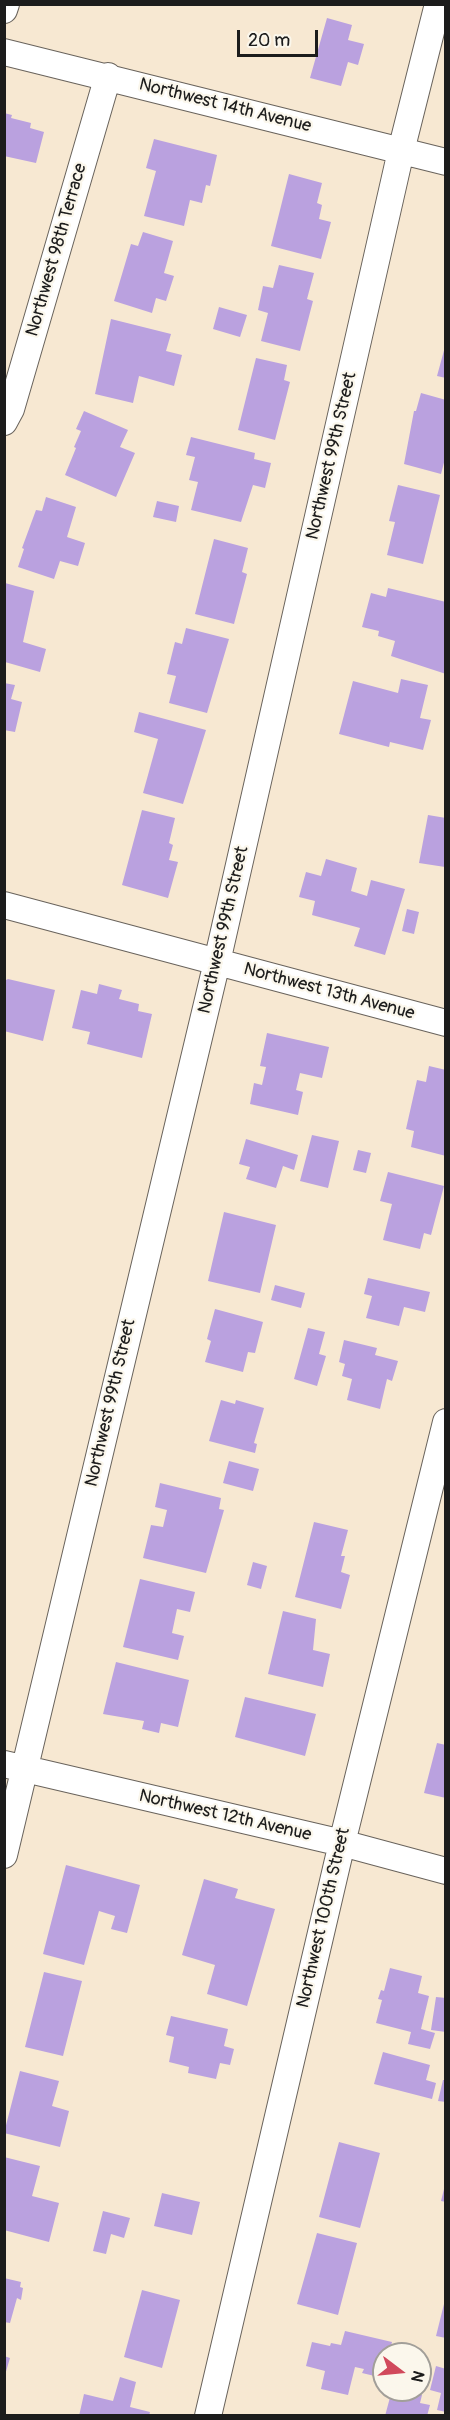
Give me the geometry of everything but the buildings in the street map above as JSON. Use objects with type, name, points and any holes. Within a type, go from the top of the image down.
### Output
[{"type":"street","points":[[4,10],[6,4]]},
{"type":"street","name":"Northwest 99th Street","points":[[4,1855],[14,1766],[217,962],[401,151],[438,4]]},
{"type":"street","name":"Northwest 14th Avenue","points":[[4,52],[108,76],[446,162]]},
{"type":"street","name":"Northwest 98th Terrace","points":[[4,422],[11,409],[108,76]]},
{"type":"street","name":"Northwest 13th Avenue","points":[[4,905],[446,1023]]},
{"type":"street","name":"Northwest 100th Street","points":[[208,2415],[342,1843],[446,1422]]},
{"type":"street","name":"Northwest 12th Avenue","points":[[14,1766],[342,1843],[446,1871]]}]
